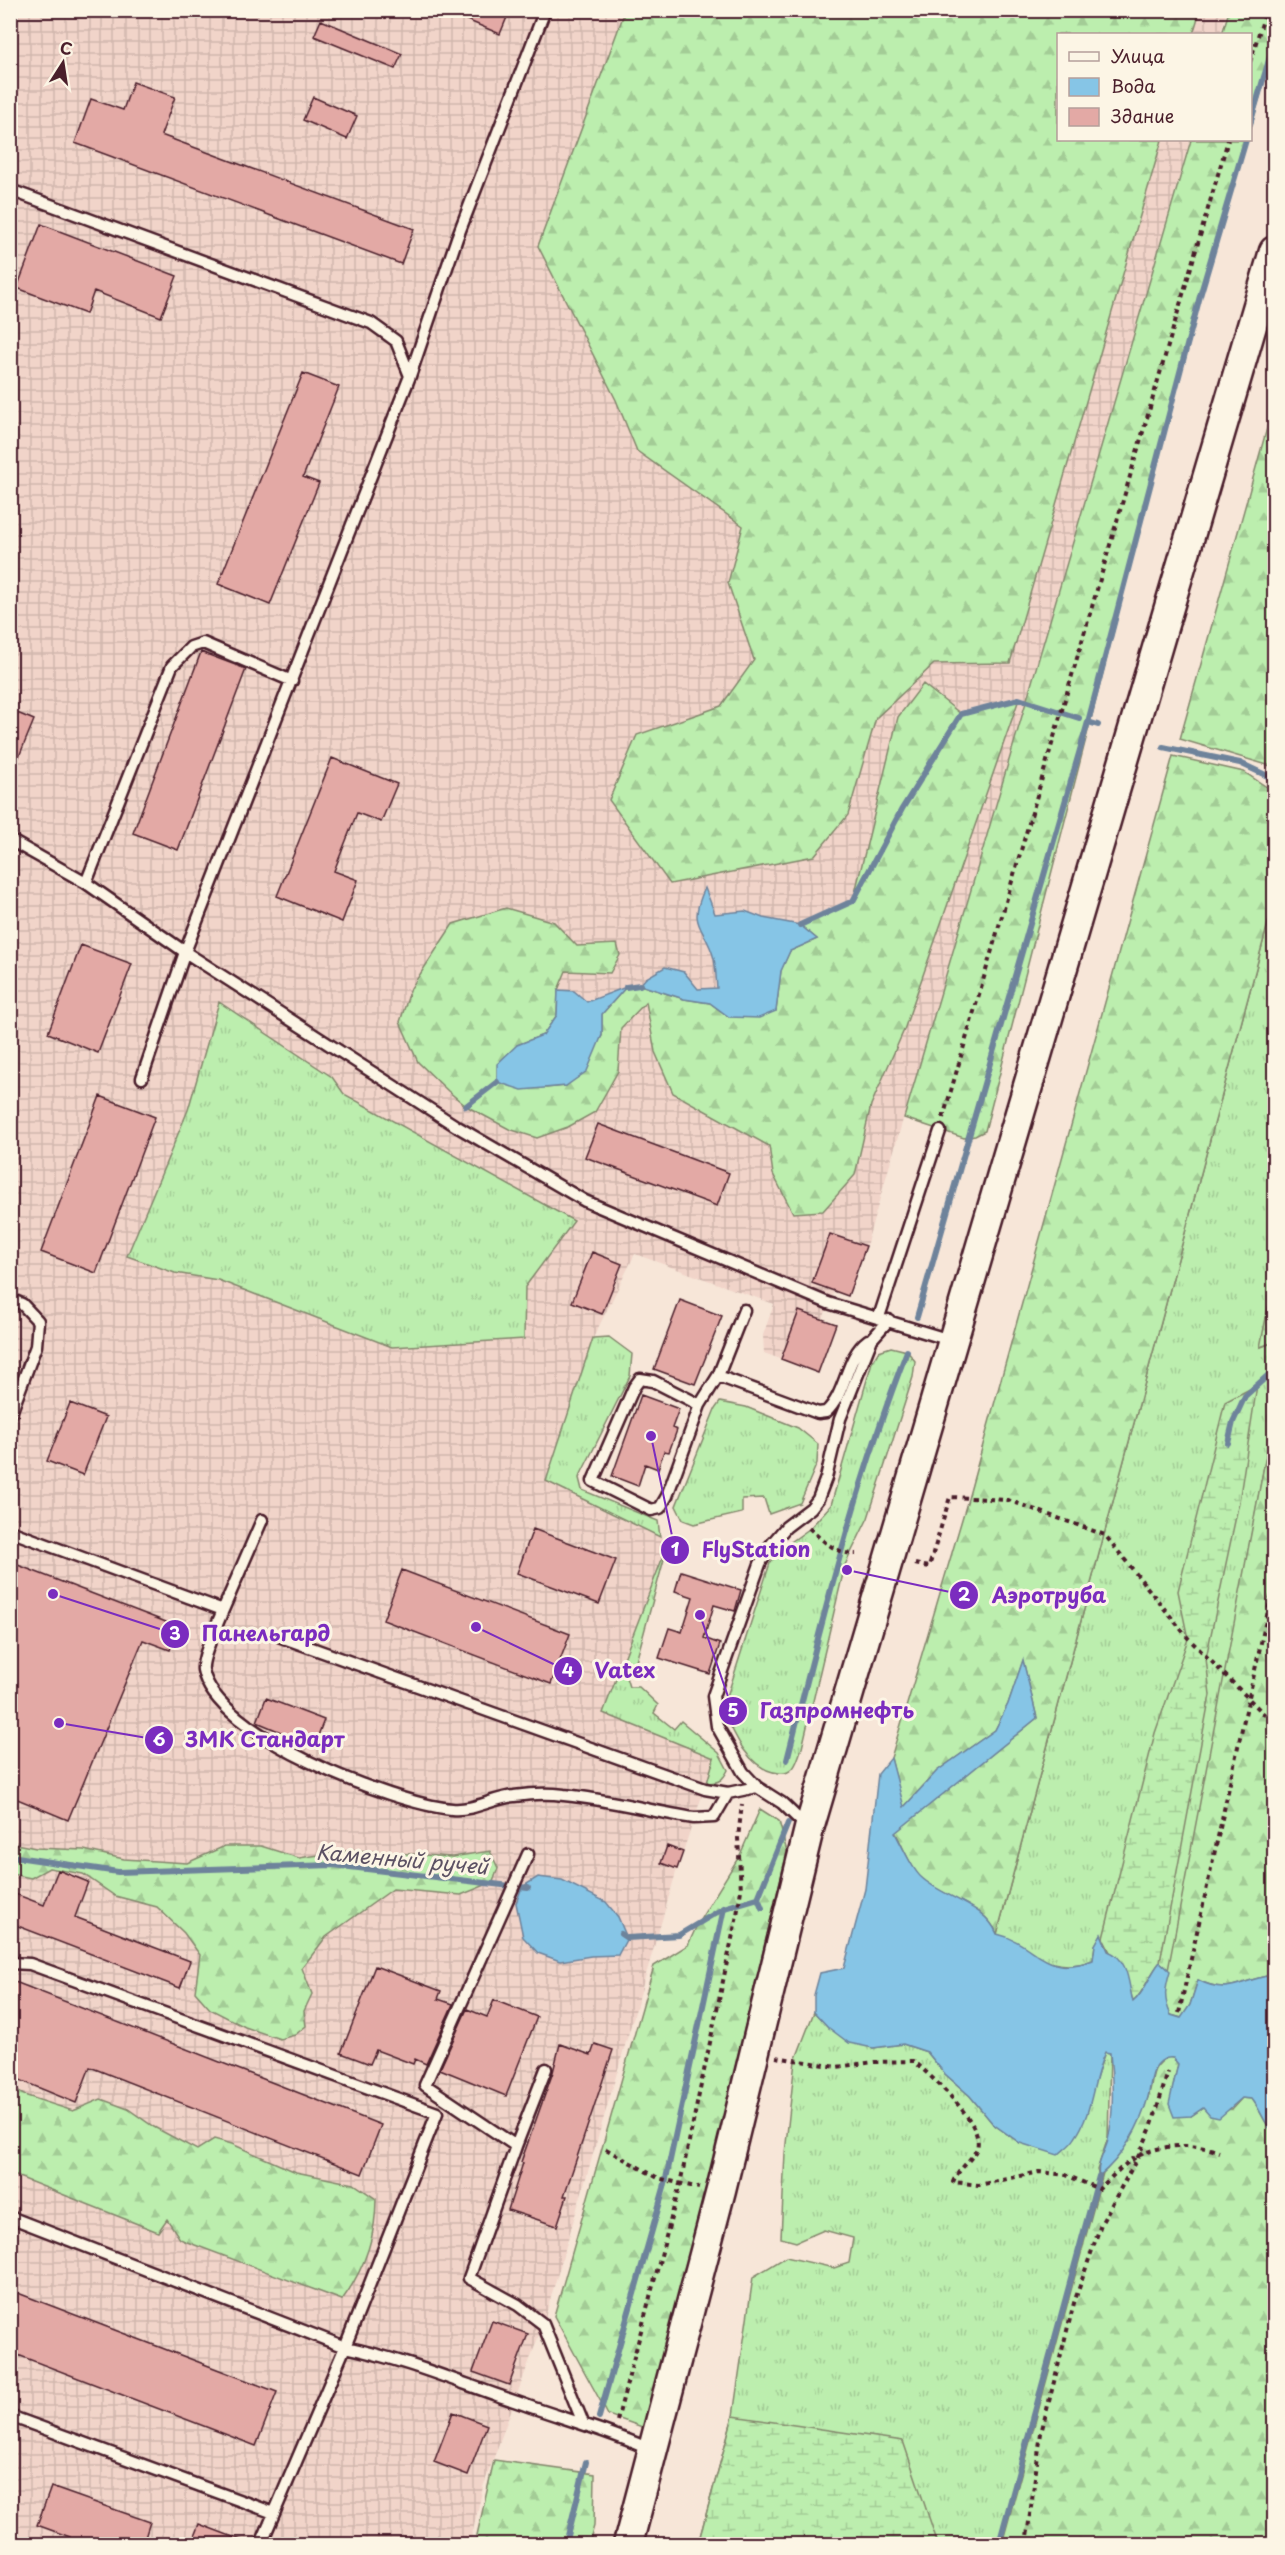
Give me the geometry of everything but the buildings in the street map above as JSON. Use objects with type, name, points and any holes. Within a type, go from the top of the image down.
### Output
[{"type":"main road","points":[[628,2544],[721,2190],[809,1828],[913,1478],[951,1341],[1275,251]]},
{"type":"lane","points":[[142,1078],[185,951],[410,376],[457,238],[545,10]]},
{"type":"lane","points":[[10,190],[371,323],[396,341],[410,376]]},
{"type":"lane","points":[[86,883],[172,666],[191,647],[203,643],[292,681]]},
{"type":"lane","points":[[10,840],[86,883],[185,951],[456,1126],[585,1201],[828,1303],[951,1341]]},
{"type":"lane","points":[[809,1828],[782,1803],[757,1787],[743,1772],[717,1726],[714,1696],[760,1564],[769,1547],[811,1508],[822,1491],[840,1419],[872,1340],[884,1319],[940,1131]]},
{"type":"lane","points":[[10,1299],[22,1304],[38,1321],[36,1346],[10,1416]]},
{"type":"lane","points":[[700,1405],[653,1381],[640,1379],[634,1387],[593,1481],[651,1510],[660,1508],[667,1496],[700,1405],[718,1376],[744,1310]]},
{"type":"lane","points":[[818,1413],[826,1412],[832,1407],[850,1364],[866,1340],[872,1340]]},
{"type":"lane","points":[[718,1376],[840,1419]]},
{"type":"lane","points":[[262,1520],[223,1610],[202,1666],[206,1683],[236,1719],[293,1754],[366,1786],[453,1809],[478,1806],[513,1796],[563,1795],[694,1818],[714,1817],[728,1793]]},
{"type":"lane","points":[[10,1531],[223,1610]]},
{"type":"lane","points":[[281,1637],[705,1789],[728,1793],[757,1787]]},
{"type":"lane","points":[[516,2146],[425,2085],[528,1854]]},
{"type":"lane","points":[[10,1963],[30,1964],[437,2113],[345,2347],[261,2544]]},
{"type":"lane","points":[[546,2069],[469,2278],[518,2305],[543,2324],[583,2423]]},
{"type":"lane","points":[[10,2217],[345,2347],[392,2357],[516,2402],[614,2433],[652,2450]]},
{"type":"lane","points":[[10,2416],[274,2513]]},
{"type":"path","points":[[1252,59],[1266,10]]},
{"type":"path","points":[[940,1131],[1228,141]]},
{"type":"path","points":[[915,1564],[929,1567],[950,1497],[1008,1500],[1106,1536],[1188,1638],[1275,1724]]},
{"type":"path","points":[[799,1517],[830,1547],[856,1554]]},
{"type":"path","points":[[1179,2013],[1275,1584]]},
{"type":"path","points":[[614,2433],[680,2184],[737,1915],[741,1890],[738,1838],[744,1789]]},
{"type":"path","points":[[754,2054],[837,2067],[874,2062],[914,2061],[953,2099],[976,2130],[977,2148],[953,2182],[979,2185],[1039,2172],[1066,2175],[1099,2189],[1139,2155],[1173,2146],[1203,2146],[1219,2152]]},
{"type":"path","points":[[1026,2544],[1041,2433],[1074,2303],[1101,2224],[1139,2155],[1161,2101],[1168,2072]]},
{"type":"path","points":[[606,2149],[658,2178],[672,2182]]},
{"type":"shaded area","points":[[11,11],[1227,11],[1220,33],[1057,33],[1057,141],[1190,141],[866,1246],[834,1291],[823,1319],[836,1324],[818,1373],[764,1353],[763,1335],[774,1304],[635,1254],[593,1338],[546,1480],[669,1541],[604,1712],[715,1758],[677,1869],[543,2324],[483,2487],[470,2544],[11,2544]]},
{"type":"green space","points":[[625,11],[1200,11],[1193,33],[1057,33],[1057,141],[1162,141],[1010,663],[934,664],[876,718],[848,815],[814,856],[670,884],[609,800],[637,735],[721,706],[754,660],[728,583],[743,526],[637,451],[616,400],[538,246]]},
{"type":"green space","points":[[1229,11],[1274,11],[1274,48],[1252,125],[1252,33],[1222,33]]},
{"type":"green space","points":[[1191,141],[1247,141],[1200,296],[985,1131],[964,1138],[904,1118]]},
{"type":"green space","points":[[1274,403],[1274,767],[1180,739]]},
{"type":"green space","points":[[923,684],[961,714],[1019,699],[904,1030],[871,1105],[855,1175],[823,1211],[793,1213],[773,1174],[769,1146],[673,1093],[655,1052],[646,1002],[621,1028],[618,1071],[595,1112],[568,1127],[537,1138],[509,1129],[466,1106],[418,1062],[400,1022],[411,988],[453,924],[506,908],[554,922],[577,946],[617,944],[620,955],[610,973],[566,971],[558,990],[557,1015],[543,1035],[517,1045],[546,1088],[566,1086],[602,1036],[602,1014],[626,987],[640,985],[684,999],[710,1003],[729,1017],[776,1011],[781,970],[790,951],[817,939],[800,925],[853,901],[898,717]]},
{"type":"green space","points":[[1173,756],[1244,772],[1274,792],[1274,901],[997,1934],[983,1915],[920,1877],[895,1832],[1037,1718],[1023,1661],[1008,1704],[995,1730],[937,1771],[903,1808],[891,1758],[968,1499]]},
{"type":"green space","points":[[1274,901],[1274,1279],[1261,1347],[1274,1342],[1274,1413],[1170,1971],[1160,1962],[1108,1951],[1101,1935],[1095,1945],[1093,1960],[1066,1965],[1054,1963],[1032,1955],[997,1934]]},
{"type":"green space","points":[[219,1002],[332,1077],[344,1094],[574,1221],[525,1287],[524,1339],[392,1347],[218,1280],[175,1273],[127,1256],[188,1110]]},
{"type":"green space","points":[[1274,1279],[1274,1342],[1260,1347]]},
{"type":"green space","points":[[609,1337],[632,1354],[630,1376],[579,1478],[582,1490],[658,1521],[660,1537],[546,1481],[593,1338]]},
{"type":"green space","points":[[891,1347],[907,1351],[915,1361],[913,1377],[868,1518],[845,1565],[802,1748],[794,1767],[789,1771],[783,1773],[768,1771],[759,1766],[744,1749],[723,1709],[770,1563],[781,1549],[809,1529],[831,1505],[872,1362],[879,1351]]},
{"type":"green space","points":[[1257,1385],[1239,1502],[1206,1658],[1210,1695],[1160,1962],[1133,2002],[1103,1938],[1155,1733],[1188,1639],[1178,1591],[1225,1402]]},
{"type":"green space","points":[[720,1402],[746,1407],[798,1428],[818,1444],[817,1463],[800,1503],[769,1514],[764,1498],[742,1499],[742,1513],[694,1524],[683,1520],[676,1506],[715,1409]]},
{"type":"green space","points":[[1274,1413],[1274,1975],[1228,1987],[1209,1985],[1198,1980],[1190,2005],[1182,2018],[1171,2015],[1165,2003],[1165,1986]]},
{"type":"green space","points":[[669,1541],[634,1669],[625,1674],[629,1687],[639,1687],[658,1705],[654,1713],[674,1729],[681,1721],[719,1753],[728,1770],[718,1782],[707,1783],[714,1758],[603,1713]]},
{"type":"green space","points":[[760,1809],[779,1821],[787,1852],[648,2429],[608,2415],[554,2316],[654,1966],[688,1945],[698,1923],[740,1855]]},
{"type":"green space","points":[[11,1843],[36,1848],[84,1850],[124,1859],[187,1863],[225,1846],[261,1846],[299,1858],[353,1850],[452,1857],[490,1851],[498,1868],[493,1882],[461,1895],[393,1889],[326,1937],[302,1968],[312,1994],[304,2011],[306,2026],[295,2035],[280,2039],[245,2027],[210,2009],[195,1992],[200,1955],[184,1933],[157,1907],[115,1896],[83,1874],[49,1868],[31,1878],[11,1874]]},
{"type":"green space","points":[[814,2012],[829,2028],[873,2048],[903,2044],[927,2052],[945,2074],[970,2096],[993,2124],[1020,2143],[1094,2083],[1105,2052],[1110,2053],[1108,2138],[1097,2170],[1099,2176],[1103,2173],[1002,2544],[698,2544],[733,2416],[753,2277],[786,2257],[834,2268],[849,2263],[853,2238],[824,2230],[796,2242],[781,2238],[785,2153],[795,2061]]},
{"type":"green space","points":[[1168,2057],[1173,2058],[1178,2064],[1170,2103],[1191,2116],[1203,2108],[1232,2109],[1242,2098],[1252,2099],[1274,2133],[1274,2544],[1002,2544],[1103,2173],[1135,2127],[1145,2106],[1153,2074],[1157,2066]]},
{"type":"green space","points":[[11,2088],[24,2095],[73,2111],[101,2099],[128,2109],[154,2127],[197,2150],[214,2139],[232,2144],[296,2172],[354,2184],[376,2199],[371,2239],[357,2277],[342,2300],[180,2239],[167,2219],[158,2232],[11,2174]]},
{"type":"green space","points":[[733,2416],[903,2441],[938,2544],[698,2544]]},
{"type":"green space","points":[[494,2460],[595,2474],[594,2526],[589,2544],[475,2544]]},
{"type":"water","points":[[705,888],[715,914],[745,911],[763,918],[800,925],[817,939],[790,951],[781,971],[776,1011],[759,1018],[729,1017],[710,1003],[684,999],[640,985],[646,978],[665,967],[684,972],[698,989],[717,988],[711,948],[697,919],[697,911]]},
{"type":"water","points":[[626,987],[602,1014],[602,1035],[587,1071],[566,1086],[522,1090],[497,1082],[497,1064],[517,1045],[543,1035],[557,1015],[558,990],[574,991],[587,1002]]},
{"type":"water","points":[[1023,1660],[1037,1718],[895,1833],[907,1856],[921,1877],[940,1891],[983,1915],[997,1934],[1011,1938],[1051,1962],[1076,1965],[1093,1960],[1095,1945],[1101,1934],[1108,1951],[1115,1955],[1124,1966],[1133,2002],[1160,1962],[1170,1971],[1166,1993],[1171,2015],[1181,2018],[1190,2005],[1198,1980],[1209,1985],[1228,1987],[1274,1975],[1274,2133],[1252,2099],[1242,2098],[1219,2118],[1210,2116],[1203,2108],[1191,2116],[1174,2117],[1169,2104],[1178,2064],[1173,2058],[1166,2058],[1155,2069],[1145,2108],[1130,2140],[1099,2176],[1101,2158],[1108,2140],[1112,2108],[1110,2053],[1105,2052],[1081,2128],[1071,2143],[1058,2155],[1020,2143],[993,2124],[970,2096],[945,2074],[927,2052],[903,2044],[873,2048],[849,2043],[829,2028],[814,2012],[814,1995],[820,1973],[844,1968],[865,1889],[878,1774],[891,1758],[904,1807],[937,1771],[995,1730],[1008,1704]]},
{"type":"water","points":[[538,1877],[562,1880],[606,1902],[618,1917],[627,1938],[618,1955],[560,1961],[538,1953],[523,1937],[516,1903],[522,1887]]},
{"type":"waterway","points":[[1252,117],[1274,43]]},
{"type":"waterway","points":[[917,1317],[1088,722],[1200,296],[1246,141]]},
{"type":"waterway","points":[[800,925],[853,901],[902,809],[961,714],[1019,699],[1079,718]]},
{"type":"waterway","points":[[1088,722],[1098,725]]},
{"type":"waterway","points":[[1163,747],[1240,763],[1274,779]]},
{"type":"waterway","points":[[626,987],[640,985]]},
{"type":"waterway","points":[[466,1106],[497,1082]]},
{"type":"waterway","points":[[787,1760],[855,1502],[907,1351]]},
{"type":"waterway","points":[[1228,1443],[1233,1422],[1245,1396],[1274,1370]]},
{"type":"waterway","points":[[758,1898],[788,1823]]},
{"type":"waterway","name":"Каменный ручей","points":[[10,1856],[118,1872],[333,1865],[528,1888]]},
{"type":"waterway","name":"Каменный ручей","points":[[621,1934],[627,1938],[679,1935],[724,1908],[758,1898],[762,1908]]},
{"type":"waterway","points":[[599,2417],[664,2188],[724,1908]]},
{"type":"waterway","points":[[999,2544],[1099,2176]]},
{"type":"waterway","points":[[566,2544],[586,2462]]},
{"type":"place","name":"FlyStation","points":[[651,1436]]},
{"type":"place","name":"Аэротруба","points":[[847,1570]]},
{"type":"place","name":"Панельгард","points":[[53,1594]]},
{"type":"place","name":"Газпромнефть","points":[[700,1615]]},
{"type":"place","name":"Vatex","points":[[476,1627]]},
{"type":"place","name":"ЗМК Стандарт","points":[[59,1723]]}]
